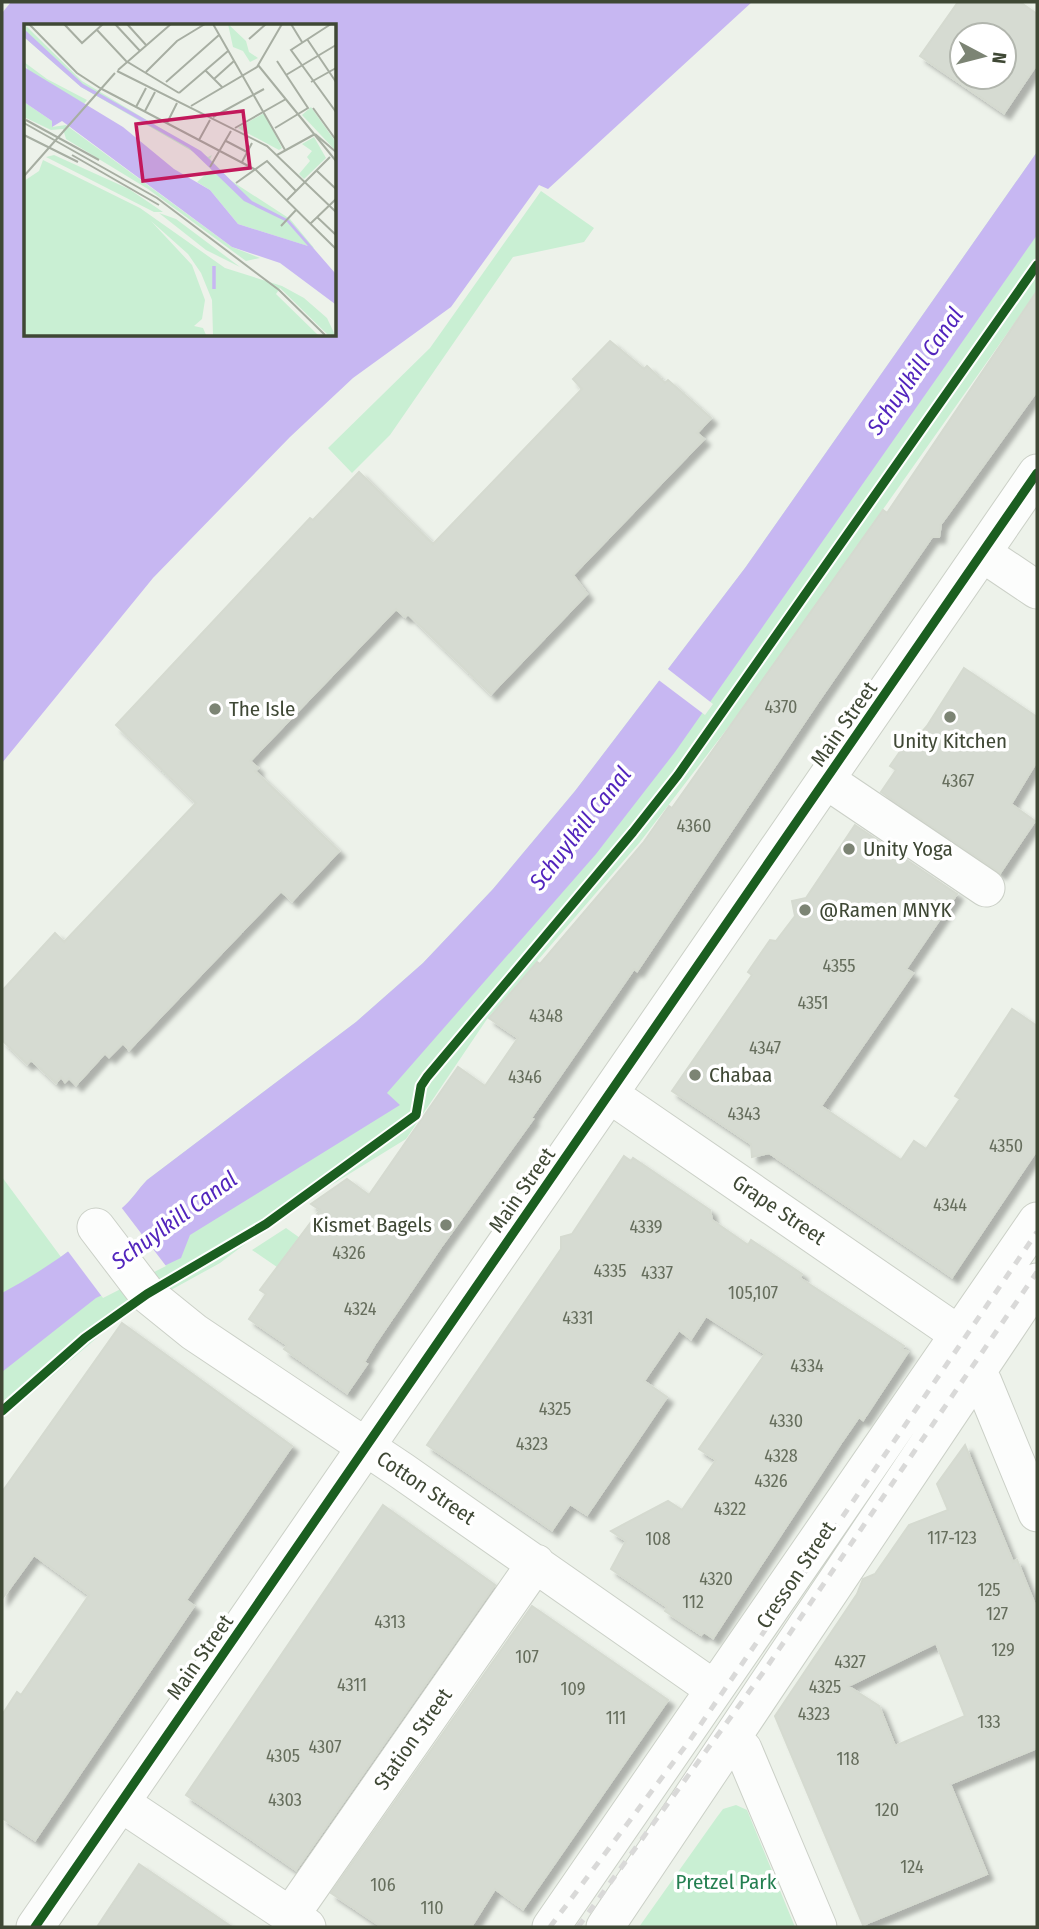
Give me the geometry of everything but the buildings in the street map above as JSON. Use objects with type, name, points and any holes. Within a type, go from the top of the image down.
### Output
[{"type":"street","name":"Main Street","points":[[35,1927],[1037,473]]},
{"type":"street","points":[[982,553],[1037,590]]},
{"type":"street","points":[[826,780],[986,888]]},
{"type":"street","name":"Grape Street","points":[[609,1094],[942,1322]]},
{"type":"street","name":"Cresson Street","points":[[551,1927],[1037,1221]]},
{"type":"street","name":"Cotton Street","points":[[96,1227],[141,1286],[194,1332],[536,1563],[704,1682]]},
{"type":"street","name":"Cresson Street","points":[[605,1927],[1037,1282]]},
{"type":"street","points":[[984,1382],[1037,1513]]},
{"type":"street","name":"Station Street","points":[[299,1921],[536,1563]]},
{"type":"street","points":[[743,1749],[818,1927]]},
{"type":"street","points":[[121,1803],[299,1921]]},
{"type":"green space","points":[[1037,152],[1037,291],[740,712],[640,842],[487,1019],[406,1139],[289,1211],[220,1263],[120,1318],[2,1419],[2,1177],[61,1257],[125,1206],[147,1180],[356,1022],[423,963],[493,889],[575,791],[745,568]]},
{"type":"green space","points":[[541,191],[594,228],[584,242],[513,257],[390,435],[352,473],[328,448],[430,348]]},
{"type":"green space","points":[[286,1228],[300,1238],[315,1293],[252,1250]]},
{"type":"green space","name":"Pretzel Park","points":[[736,1805],[747,1810],[795,1927],[639,1927],[723,1809]]},
{"type":"water","points":[[11,2],[752,2],[548,189],[539,185],[451,307],[353,378],[290,437],[153,578],[2,763],[2,13]]},
{"type":"water","name":"Schuylkill Canal","points":[[1037,152],[1037,235],[675,752],[596,854],[387,1093],[400,1105],[190,1235],[181,1258],[96,1298],[2,1372],[2,1293],[34,1275],[79,1243],[126,1205],[147,1180],[356,1022],[423,963],[493,889],[575,791],[745,568]]},
{"type":"pier","points":[[664,666],[713,704],[705,715],[656,678]]},
{"type":"pier","points":[[121,1207],[166,1266],[103,1298],[67,1250]]},
{"type":"railway","points":[[550,1927],[690,1740],[1037,1232]]},
{"type":"railway","points":[[578,1927],[762,1674],[1037,1272]]},
{"type":"cycle path","points":[[2,1411],[85,1338],[147,1294],[266,1224],[416,1115],[421,1086],[427,1077],[678,775],[1037,265]]},
{"type":"cycle path","points":[[35,1927],[1037,473]]},
{"type":"place","name":"The Isle","points":[[215,709]]},
{"type":"place","name":"Unity Kitchen","points":[[950,717]]},
{"type":"place","name":"Unity Yoga","points":[[849,849]]},
{"type":"place","name":"@Ramen MNYK","points":[[805,910]]},
{"type":"place","name":"Chabaa","points":[[695,1075]]},
{"type":"place","name":"Kismet Bagels","points":[[446,1225]]}]
